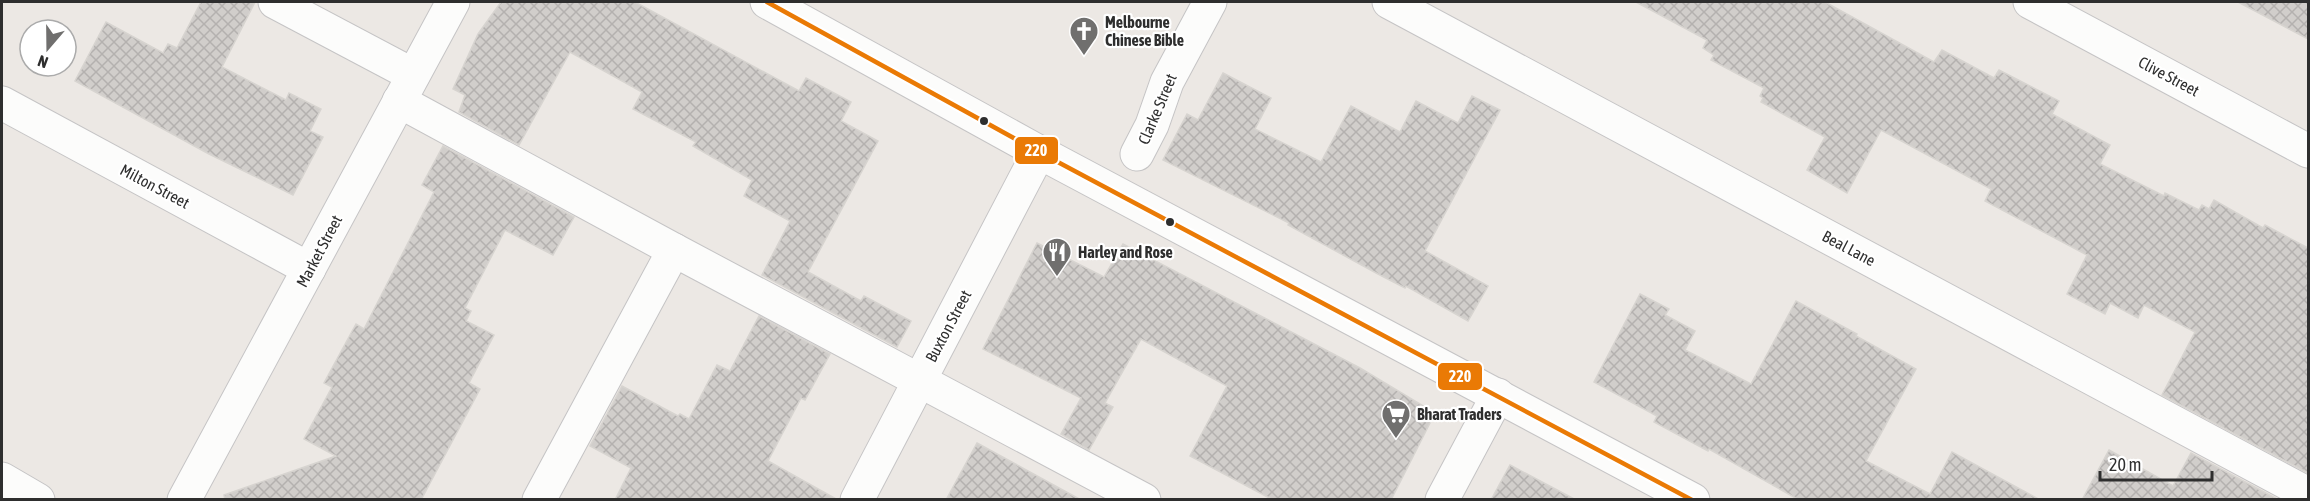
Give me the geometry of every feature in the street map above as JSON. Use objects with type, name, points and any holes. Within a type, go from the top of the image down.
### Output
[{"type":"street","points":[[275,2],[406,88],[674,250],[1144,500]]},
{"type":"street","name":"Market Street","points":[[184,500],[453,2]]},
{"type":"street","points":[[767,2],[1039,152],[1694,500]]},
{"type":"street","name":"Clarke Street","points":[[1137,154],[1152,125],[1167,82],[1210,2]]},
{"type":"street","name":"Beal Lane","points":[[1389,2],[2308,494]]},
{"type":"street","name":"Clive Street","points":[[2030,2],[2308,151]]},
{"type":"street","name":"Milton Street","points":[[2,103],[309,268]]},
{"type":"street","name":"Buxton Street","points":[[857,500],[1039,152]]},
{"type":"street","points":[[539,500],[674,250]]},
{"type":"street","points":[[1442,500],[1498,395]]},
{"type":"street","points":[[2,480],[39,500]]},
{"type":"building","points":[[201,2],[255,2],[222,67],[286,100],[289,93],[321,109],[310,131],[323,137],[293,195],[209,154],[75,81],[106,22],[163,53],[168,44],[177,48]]},
{"type":"building","points":[[501,2],[635,2],[799,91],[806,78],[851,102],[841,121],[878,141],[808,272],[861,301],[864,296],[911,321],[897,347],[762,275],[790,221],[744,196],[752,180],[693,146],[696,142],[633,109],[642,92],[570,52],[519,145],[459,112],[465,95],[453,89],[478,34]]},
{"type":"building","points":[[1636,2],[1825,2],[1934,62],[1942,50],[1994,78],[1999,70],[2059,101],[2052,114],[2110,145],[2100,164],[2164,196],[2165,193],[2199,210],[2202,205],[2209,209],[2214,200],[2263,228],[2265,225],[2308,248],[2308,473],[2162,395],[2195,332],[2144,305],[2138,318],[2110,303],[2105,314],[2067,294],[2087,255],[1985,201],[1991,189],[1881,130],[1847,193],[1807,170],[1825,137],[1761,102],[1763,98],[1760,96],[1764,88],[1711,60],[1714,55],[1703,48],[1707,40]]},
{"type":"building","points":[[2238,2],[2308,2],[2308,39]]},
{"type":"building","points":[[1223,73],[1271,98],[1255,129],[1321,162],[1351,106],[1400,132],[1416,101],[1458,123],[1472,96],[1500,110],[1425,251],[1488,286],[1468,321],[1288,225],[1289,223],[1163,160],[1187,114],[1198,120]]},
{"type":"building","points":[[443,146],[574,217],[553,255],[505,230],[465,308],[471,311],[466,321],[494,335],[469,383],[480,389],[421,500],[225,500],[224,495],[336,456],[304,439],[332,387],[324,383],[356,324],[364,329],[434,192],[422,185]]},
{"type":"building","points":[[1037,243],[1104,277],[1123,244],[1360,368],[1435,413],[1391,500],[1273,500],[1190,456],[1227,386],[1141,339],[1105,403],[1113,407],[1089,450],[1061,434],[1081,398],[983,349]]},
{"type":"building","points":[[1640,294],[1669,309],[1665,315],[1695,331],[1685,350],[1751,384],[1796,301],[1916,369],[1866,461],[1930,494],[1952,452],[2040,500],[1799,500],[1709,449],[1708,451],[1654,422],[1657,416],[1594,382]]},
{"type":"building","points":[[759,316],[830,354],[805,400],[801,398],[768,461],[838,500],[615,500],[631,468],[590,446],[622,386],[678,416],[680,414],[689,419],[717,365],[730,371]]},
{"type":"building","points":[[977,443],[1081,500],[946,500]]},
{"type":"building","points":[[2109,450],[2173,486],[2191,453],[2279,500],[2082,500]]},
{"type":"building","points":[[1510,465],[1576,500],[1491,500]]},
{"type":"transit line","name":"220","points":[[767,2],[1039,152],[1692,500]]},
{"type":"place","name":"Melbourne Chinese Bible","points":[[1084,56]]},
{"type":"place","name":"Harley and Rose","points":[[1057,278]]},
{"type":"place","name":"Bharat Traders","points":[[1396,440]]}]
